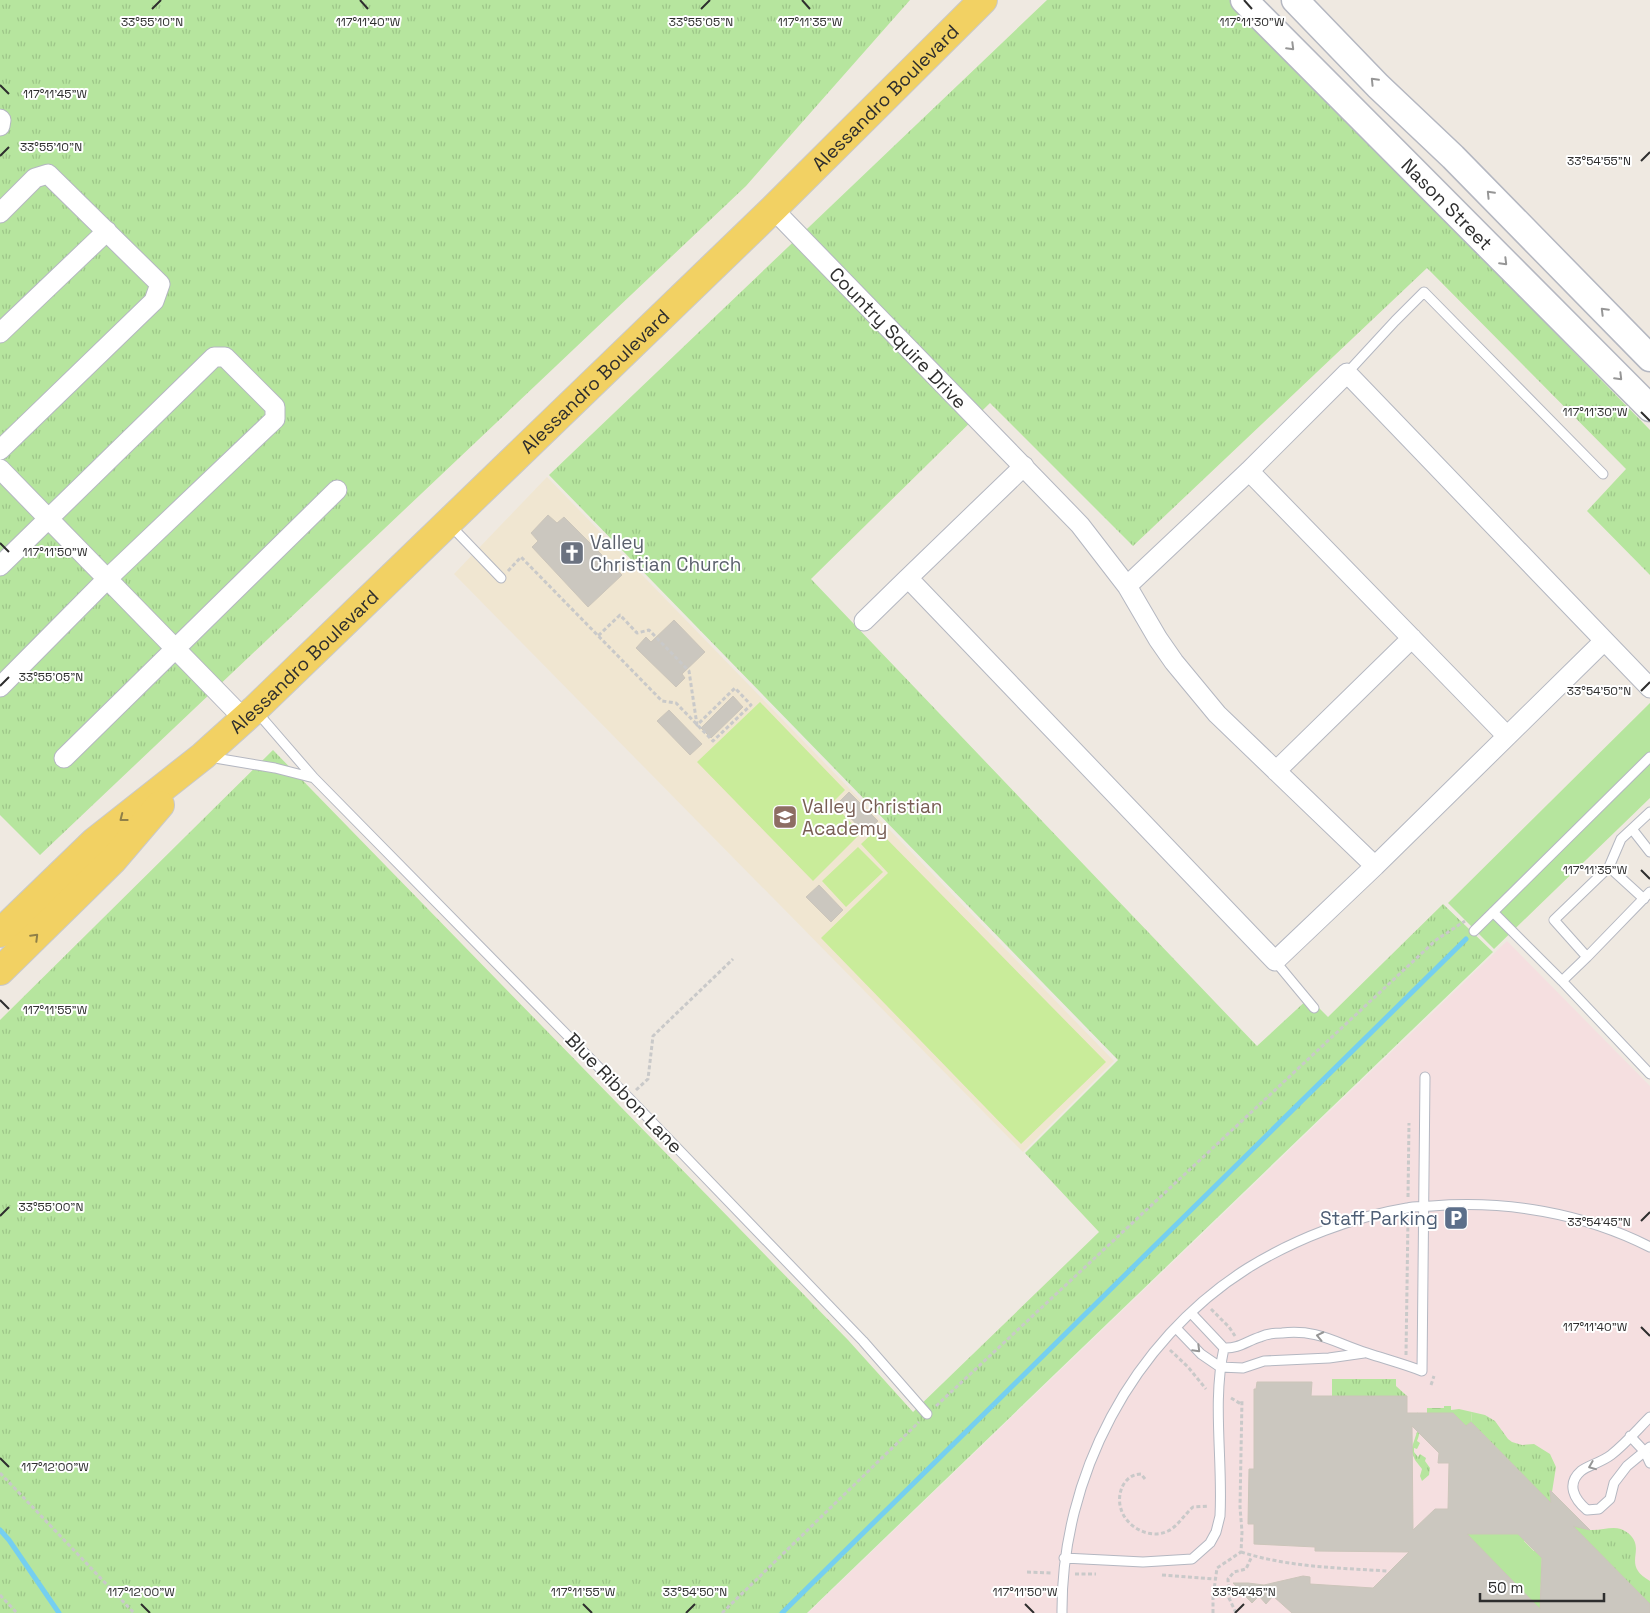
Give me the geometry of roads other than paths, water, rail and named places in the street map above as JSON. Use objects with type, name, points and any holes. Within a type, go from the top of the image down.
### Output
[{"type":"main road","name":"Alessandro Boulevard","points":[[0,933],[94,842],[203,756],[249,714],[773,209],[983,0]]},
{"type":"main road","name":"Nason Street","points":[[1244,0],[1650,408]]},
{"type":"main road","name":"Nason Street","points":[[1295,0],[1378,86],[1453,157],[1650,358]]},
{"type":"main road","name":"Alessandro Boulevard","points":[[0,971],[113,860],[203,756]]},
{"type":"street","points":[[0,119],[0,126]]},
{"type":"street","points":[[0,213],[35,178],[48,174],[160,284],[154,301],[0,450]]},
{"type":"street","name":"Country Squire Drive","points":[[773,209],[1080,525],[1128,586],[1158,639],[1174,662],[1217,714],[1375,866]]},
{"type":"street","points":[[0,333],[107,231]]},
{"type":"street","points":[[0,566],[214,357],[225,357],[275,408],[275,419],[0,687]]},
{"type":"street","points":[[1128,586],[1249,471],[1347,373],[1650,688]]},
{"type":"street","points":[[864,621],[1024,466]]},
{"type":"street","points":[[0,469],[176,650],[249,714]]},
{"type":"street","points":[[1249,471],[1507,736]]},
{"type":"street","points":[[64,758],[337,490]]},
{"type":"street","points":[[908,578],[1275,961],[1375,866],[1604,641]]},
{"type":"street","points":[[1276,771],[1412,638]]},
{"type":"lane","points":[[1347,373],[1395,320],[1424,292],[1604,474]]},
{"type":"lane","points":[[448,523],[501,578]]},
{"type":"lane","name":"Blue Ribbon Lane","points":[[249,714],[628,1097],[863,1341],[927,1414]]},
{"type":"lane","points":[[203,756],[276,768],[314,778]]},
{"type":"lane","points":[[1474,931],[1650,756]]},
{"type":"lane","points":[[1588,957],[1554,920],[1609,867],[1621,839],[1650,812]]},
{"type":"lane","points":[[1632,829],[1650,852]]},
{"type":"lane","points":[[1562,981],[1647,896],[1609,867]]},
{"type":"lane","points":[[1493,912],[1562,981],[1650,1074]]},
{"type":"lane","points":[[1275,961],[1314,1008]]},
{"type":"lane","points":[[1191,1313],[1224,1348],[1234,1349],[1260,1337],[1283,1332],[1304,1332],[1326,1336],[1365,1353],[1422,1371],[1425,1077]]},
{"type":"lane","points":[[1062,1613],[1064,1558],[1079,1491],[1106,1426],[1144,1364],[1163,1342],[1191,1313],[1247,1269],[1301,1239],[1344,1224],[1408,1208],[1461,1204],[1538,1209],[1612,1230],[1650,1247]]},
{"type":"lane","points":[[1176,1328],[1201,1354],[1220,1367],[1243,1368],[1264,1361],[1329,1358],[1365,1353]]},
{"type":"lane","points":[[1064,1558],[1143,1562],[1192,1559],[1210,1543],[1216,1532],[1220,1506],[1219,1392],[1220,1367],[1224,1348]]},
{"type":"lane","points":[[1647,1449],[1627,1466],[1614,1483],[1610,1500],[1599,1509],[1587,1510],[1578,1503],[1572,1493],[1574,1481],[1582,1470],[1601,1463],[1613,1454],[1650,1417]]},
{"type":"lane","points":[[1630,1436],[1647,1449],[1650,1463]]},
{"type":"waterway","points":[[782,1613],[1466,939]]},
{"type":"waterway","points":[[0,1530],[9,1540],[59,1613]]},
{"type":"place","name":"Valley Christian Church","points":[[572,553]]},
{"type":"place","name":"Valley Christian Academy","points":[[785,817]]},
{"type":"place","name":"Staff Parking","points":[[1456,1218]]}]
